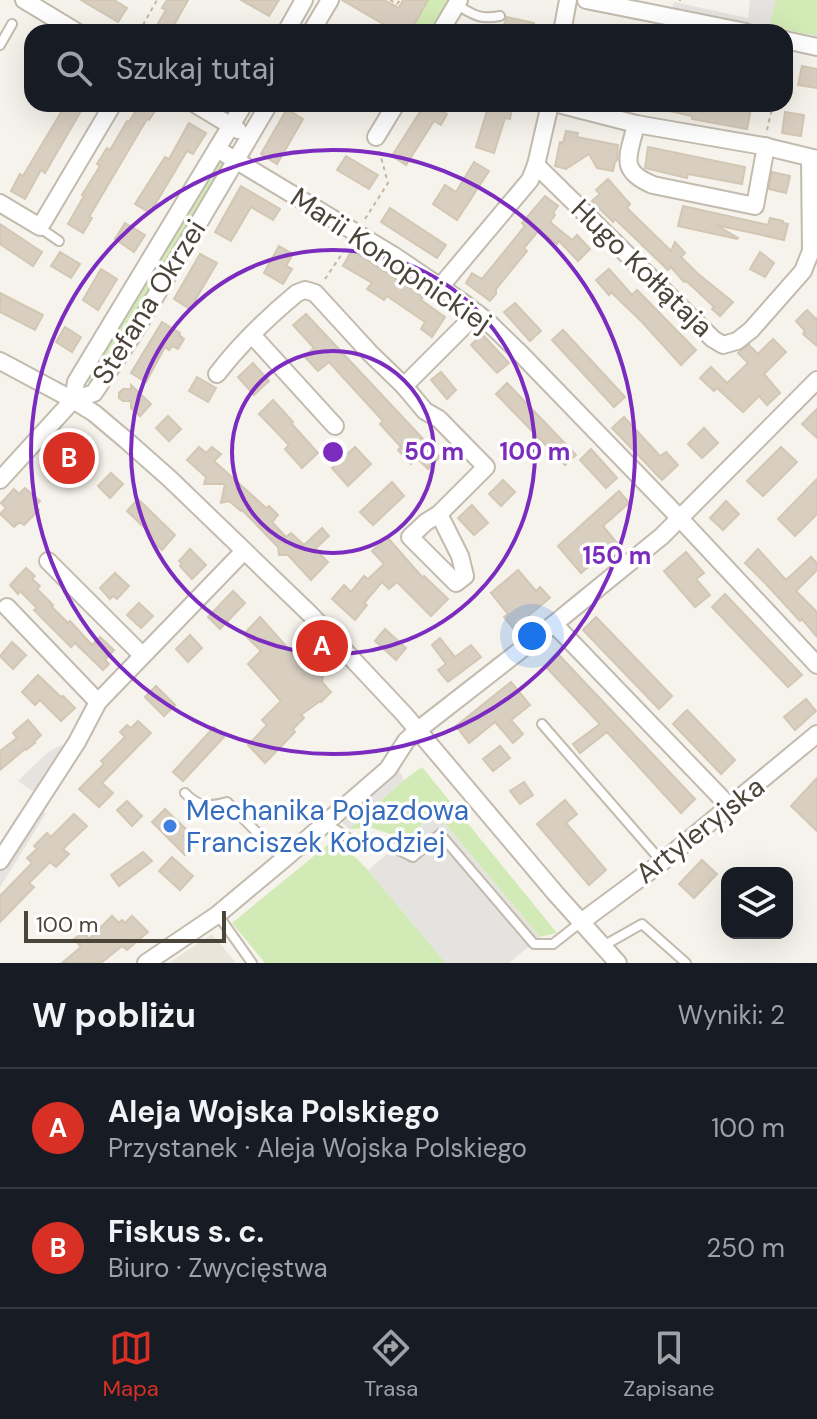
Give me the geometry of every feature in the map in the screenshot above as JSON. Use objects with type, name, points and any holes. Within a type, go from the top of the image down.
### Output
[{"type":"street","points":[[24,0],[64,24]]},
{"type":"street","points":[[290,24],[304,0]]},
{"type":"street","points":[[316,24],[330,0]]},
{"type":"street","points":[[564,24],[568,0]]},
{"type":"street","points":[[586,0],[644,5],[716,24]]},
{"type":"street","points":[[445,24],[458,2]]},
{"type":"street","points":[[793,42],[817,47]]},
{"type":"street","points":[[0,203],[40,227],[108,112]]},
{"type":"street","points":[[208,112],[250,136]]},
{"type":"street","name":"Stefana Okrzei","points":[[239,112],[76,382],[73,400],[94,393],[132,336],[264,112]]},
{"type":"street","points":[[376,137],[391,112]]},
{"type":"street","points":[[440,287],[530,180],[548,112]]},
{"type":"street","name":"Hugo Kołłątaja","points":[[536,165],[713,339],[723,345],[737,341],[751,330],[803,271],[814,247],[813,159],[765,146],[636,124],[589,112]]},
{"type":"street","points":[[636,124],[628,164],[631,173],[638,179],[653,185],[755,206],[765,146]]},
{"type":"street","name":"Marii Konopnickiej","points":[[217,149],[357,232],[477,313],[521,354],[817,665]]},
{"type":"street","points":[[217,374],[234,352],[297,293],[305,290],[315,293],[425,411],[439,419],[486,467],[439,514]]},
{"type":"street","points":[[404,386],[477,313]]},
{"type":"street","points":[[252,335],[335,426]]},
{"type":"street","points":[[0,361],[94,413],[149,460],[244,551],[350,655],[618,963]]},
{"type":"street","points":[[146,963],[217,915],[388,769],[406,741],[418,730],[662,536],[817,380]]},
{"type":"street","points":[[0,480],[73,400]]},
{"type":"street","points":[[0,861],[77,742],[98,702],[244,551]]},
{"type":"street","points":[[48,561],[142,655]]},
{"type":"street","points":[[7,607],[98,702]]},
{"type":"street","points":[[554,624],[730,807]]},
{"type":"street","name":"Artyleryjska","points":[[581,922],[662,862],[817,734]]},
{"type":"lane","points":[[458,2],[476,16],[486,19],[500,16]]},
{"type":"lane","points":[[0,45],[12,24]]},
{"type":"lane","points":[[40,227],[59,241]]},
{"type":"lane","points":[[542,724],[662,862]]},
{"type":"lane","points":[[185,793],[200,805],[227,802],[284,859]]},
{"type":"lane","points":[[326,823],[357,844],[386,844],[413,857],[440,834],[534,944],[553,944],[581,922]]},
{"type":"lane","points":[[217,915],[252,963]]},
{"type":"lane","points":[[602,946],[642,924],[686,963]]},
{"type":"path","points":[[144,24],[157,0]]},
{"type":"path","points":[[390,0],[397,4],[400,0]]},
{"type":"path","points":[[765,146],[771,112]]},
{"type":"shaded area","points":[[750,0],[776,0],[770,24],[734,24],[671,11],[674,2],[748,18]]},
{"type":"shaded area","points":[[77,742],[41,797],[18,781],[48,752]]},
{"type":"shaded area","points":[[399,770],[404,780],[349,829],[341,821]]},
{"type":"shaded area","points":[[35,805],[46,813],[0,887],[0,861]]},
{"type":"shaded area","points":[[436,813],[540,937],[509,963],[446,963],[368,870]]},
{"type":"shaded area","points":[[212,934],[236,963],[169,963]]},
{"type":"green space","points":[[428,0],[448,0],[433,24],[414,24]]},
{"type":"green space","points":[[775,0],[817,0],[817,36],[793,32],[793,24],[770,24]]},
{"type":"green space","points":[[218,159],[226,165],[96,383],[90,384],[86,380]]},
{"type":"green space","points":[[422,767],[557,933],[540,937],[436,813],[405,839],[372,828],[349,829]]},
{"type":"green space","points":[[336,838],[368,870],[446,963],[265,963],[232,923]]},
{"type":"building","points":[[81,0],[114,0],[127,8],[118,22]]},
{"type":"building","points":[[167,0],[188,0],[174,24],[158,24],[166,10],[162,8]]},
{"type":"building","points":[[241,0],[279,0],[269,16]]},
{"type":"building","points":[[342,0],[384,0],[399,8],[403,0],[428,0],[414,24],[383,24]]},
{"type":"building","points":[[507,17],[534,23],[534,24],[504,24]]},
{"type":"building","points":[[802,66],[817,69],[817,88],[798,85]]},
{"type":"building","points":[[61,112],[80,112],[45,173],[41,170],[25,199],[11,191],[20,174],[23,176]]},
{"type":"building","points":[[135,112],[154,112],[147,119],[89,217],[92,218],[83,233],[68,224],[100,166],[97,164]]},
{"type":"building","points":[[285,112],[303,119],[277,164],[261,154]]},
{"type":"building","points":[[420,112],[447,114],[441,125],[434,121],[406,165],[392,156]]},
{"type":"building","points":[[487,112],[511,112],[510,119],[505,118],[494,153],[476,147]]},
{"type":"building","points":[[674,112],[750,112],[747,129],[692,119],[692,116]]},
{"type":"building","points":[[785,112],[804,115],[801,136],[782,133]]},
{"type":"building","points":[[189,123],[206,133],[193,154],[187,151],[150,213],[135,204],[165,157],[169,159]]},
{"type":"building","points":[[566,131],[578,133],[577,137],[618,145],[613,171],[597,168],[589,154],[566,169],[555,166],[560,142],[563,143]]},
{"type":"building","points":[[648,147],[745,167],[742,184],[688,174],[687,178],[645,168]]},
{"type":"building","points":[[346,156],[378,175],[369,189],[337,170]]},
{"type":"building","points":[[474,162],[489,171],[457,220],[433,204],[445,185],[456,192]]},
{"type":"building","points":[[772,172],[790,176],[786,193],[769,189]]},
{"type":"building","points":[[608,179],[630,204],[627,208],[671,251],[675,242],[685,253],[681,257],[733,302],[720,316],[671,267],[668,270],[592,201],[600,194],[596,190]]},
{"type":"building","points":[[241,186],[280,209],[273,220],[251,207],[231,241],[215,232]]},
{"type":"building","points":[[545,196],[558,206],[550,222],[572,240],[577,235],[590,249],[578,261],[559,241],[557,244],[539,230],[490,301],[466,283],[472,273],[482,279]]},
{"type":"building","points":[[683,206],[768,225],[770,218],[783,221],[788,224],[784,240],[716,225],[738,238],[678,226]]},
{"type":"building","points":[[390,208],[446,245],[437,258],[381,222]]},
{"type":"building","points":[[125,223],[145,235],[134,252],[115,239]]},
{"type":"building","points":[[0,224],[42,252],[33,266],[0,244]]},
{"type":"building","points":[[279,246],[293,254],[286,266],[292,269],[283,284],[264,273]]},
{"type":"building","points":[[352,250],[423,297],[421,300],[445,317],[432,337],[421,329],[425,322],[387,296],[384,300],[367,289],[372,283],[343,266]]},
{"type":"building","points":[[60,252],[80,264],[71,278],[51,266]]},
{"type":"building","points":[[760,252],[774,263],[765,277],[750,269]]},
{"type":"building","points":[[200,254],[217,263],[190,309],[174,299]]},
{"type":"building","points":[[101,269],[117,279],[98,310],[83,300]]},
{"type":"building","points":[[609,269],[632,295],[637,290],[696,350],[681,365],[642,322],[596,280]]},
{"type":"building","points":[[0,293],[43,315],[35,330],[0,312]]},
{"type":"building","points":[[515,303],[541,331],[530,341],[504,312]]},
{"type":"building","points":[[807,310],[817,318],[817,346],[803,334],[805,331],[796,321]]},
{"type":"building","points":[[306,314],[440,457],[428,469],[417,458],[411,464],[398,450],[401,447],[380,424],[383,421],[329,362],[318,371],[304,356],[314,348],[293,325]]},
{"type":"building","points":[[162,322],[184,339],[178,349],[165,347],[146,382],[131,373]]},
{"type":"building","points":[[65,327],[81,337],[72,352],[56,342]]},
{"type":"building","points":[[563,330],[625,397],[614,407],[552,340]]},
{"type":"building","points":[[482,334],[509,363],[497,373],[471,345]]},
{"type":"building","points":[[773,339],[786,352],[764,374],[780,393],[767,405],[759,396],[743,412],[717,388],[714,391],[700,378],[711,367],[727,383],[748,363],[739,352],[749,345],[758,354]]},
{"type":"building","points":[[253,363],[269,381],[254,395],[238,377]]},
{"type":"building","points":[[441,372],[456,390],[447,399],[431,380]]},
{"type":"building","points":[[197,377],[216,388],[208,402],[189,391]]},
{"type":"building","points":[[507,383],[576,455],[565,465],[496,394]]},
{"type":"building","points":[[131,385],[151,404],[140,416],[131,408],[131,401],[119,398],[119,393],[123,389],[131,389]]},
{"type":"building","points":[[273,400],[318,453],[302,468],[285,449],[289,445],[259,414]]},
{"type":"building","points":[[817,409],[817,438],[802,424]]},
{"type":"building","points":[[168,416],[181,429],[169,441],[156,428]]},
{"type":"building","points":[[624,417],[660,456],[666,452],[678,465],[662,480],[612,428]]},
{"type":"building","points":[[704,428],[718,443],[702,458],[688,444]]},
{"type":"building","points":[[74,436],[90,452],[85,458],[86,462],[81,462],[65,479],[48,463]]},
{"type":"building","points":[[199,447],[206,453],[212,447],[221,454],[214,461],[278,515],[272,522],[286,537],[291,533],[304,545],[322,528],[329,536],[315,549],[328,562],[311,580],[288,555],[279,555],[278,547],[242,510],[229,501],[221,503],[225,484],[204,484],[206,477],[187,460]]},
{"type":"building","points":[[355,447],[371,464],[348,486],[332,468]]},
{"type":"building","points":[[781,447],[797,462],[763,496],[747,481]]},
{"type":"building","points":[[591,449],[617,478],[606,488],[580,460]]},
{"type":"building","points":[[111,473],[123,484],[110,498],[98,486]]},
{"type":"building","points":[[817,479],[817,514],[795,536],[778,519]]},
{"type":"building","points":[[503,480],[515,492],[501,506],[489,494]]},
{"type":"building","points":[[392,482],[404,496],[373,525],[360,512]]},
{"type":"building","points":[[25,488],[40,501],[35,506],[39,510],[24,525],[20,522],[14,527],[0,514],[6,508],[1,503],[14,489],[19,494]]},
{"type":"building","points":[[619,491],[629,503],[603,526],[617,543],[581,573],[558,546]]},
{"type":"building","points":[[138,499],[175,535],[162,550],[150,539],[153,536],[127,511]]},
{"type":"building","points":[[726,501],[739,514],[723,530],[710,518]]},
{"type":"building","points":[[472,505],[488,523],[474,535],[458,518]]},
{"type":"building","points":[[387,537],[423,578],[448,599],[431,616],[397,582],[389,589],[382,582],[364,603],[367,605],[355,620],[332,599],[344,585],[351,592],[364,576],[368,579],[384,564],[372,551]]},
{"type":"building","points":[[190,549],[206,565],[192,579],[179,561]]},
{"type":"building","points":[[758,549],[786,580],[811,557],[817,563],[817,570],[796,591],[817,612],[817,637],[745,563]]},
{"type":"building","points":[[686,552],[704,573],[696,579],[710,595],[695,607],[664,571]]},
{"type":"building","points":[[26,568],[35,576],[32,579],[40,586],[37,589],[68,623],[70,621],[92,645],[100,637],[114,650],[105,660],[109,664],[103,670],[75,643],[71,647],[34,610],[37,608],[10,585]]},
{"type":"building","points":[[518,570],[536,591],[540,587],[550,598],[513,628],[504,617],[508,614],[491,593]]},
{"type":"building","points":[[115,573],[129,586],[117,599],[113,596],[110,599],[100,588]]},
{"type":"building","points":[[233,591],[245,603],[220,629],[208,617]]},
{"type":"building","points":[[725,594],[802,675],[788,687],[712,607]]},
{"type":"building","points":[[139,603],[153,616],[141,628],[127,615]]},
{"type":"building","points":[[260,617],[309,672],[315,676],[323,675],[322,682],[331,692],[301,715],[304,718],[293,729],[295,732],[265,763],[248,745],[267,725],[262,720],[281,701],[248,664],[261,651],[244,634]]},
{"type":"building","points":[[596,617],[672,696],[659,709],[583,630]]},
{"type":"building","points":[[385,629],[406,648],[396,660],[375,641]]},
{"type":"building","points":[[190,635],[202,648],[188,662],[176,649]]},
{"type":"building","points":[[440,638],[455,657],[471,645],[481,657],[448,682],[438,670],[446,664],[432,645]]},
{"type":"building","points":[[12,642],[26,655],[13,669],[0,656]]},
{"type":"building","points":[[558,654],[695,799],[681,813],[607,732],[580,753],[573,744],[600,724],[545,666]]},
{"type":"building","points":[[38,675],[75,708],[61,721],[40,700],[35,705],[22,692]]},
{"type":"building","points":[[511,682],[530,705],[511,720],[523,734],[513,743],[495,722],[469,743],[456,726]]},
{"type":"building","points":[[156,686],[175,705],[164,716],[145,697]]},
{"type":"building","points":[[806,699],[816,711],[795,730],[784,717]]},
{"type":"building","points":[[687,710],[735,760],[721,774],[673,724]]},
{"type":"building","points":[[28,720],[41,735],[0,770],[0,751],[17,738],[13,733]]},
{"type":"building","points":[[138,721],[151,733],[102,783],[113,793],[99,807],[79,789],[125,737],[120,732]]},
{"type":"building","points":[[214,727],[224,737],[183,781],[173,772]]},
{"type":"building","points":[[500,746],[510,758],[493,771],[483,759]]},
{"type":"building","points":[[817,778],[817,831],[791,806]]},
{"type":"building","points":[[524,782],[533,795],[520,804],[510,791]]},
{"type":"building","points":[[565,800],[577,814],[566,823],[606,870],[589,885],[537,824]]},
{"type":"building","points":[[127,801],[142,816],[132,826],[117,810]]},
{"type":"building","name":"Mechanika Pojazdowa Franciszek Kołodziej","points":[[165,809],[188,831],[183,836],[194,846],[185,855],[152,822]]},
{"type":"building","points":[[74,814],[87,826],[63,849],[69,854],[56,867],[50,862],[29,883],[34,887],[0,922],[0,896],[32,863],[27,858],[37,849],[34,846],[47,833],[51,837]]},
{"type":"building","points":[[143,852],[152,861],[119,886],[111,875]]},
{"type":"building","points":[[172,857],[193,876],[180,890],[159,871]]},
{"type":"building","points":[[702,860],[717,874],[694,898],[679,884]]},
{"type":"building","points":[[112,916],[119,923],[122,920],[125,923],[132,916],[148,932],[127,950],[122,946],[101,963],[62,963],[81,947],[74,939],[84,932],[89,939]]},
{"type":"place","name":"Fiskus s. c.","points":[[69,458]]},
{"type":"place","name":"Aleja Wojska Polskiego","points":[[322,646]]},
{"type":"place","name":"Mechanika Pojazdowa Franciszek Kołodziej","points":[[170,826]]}]
